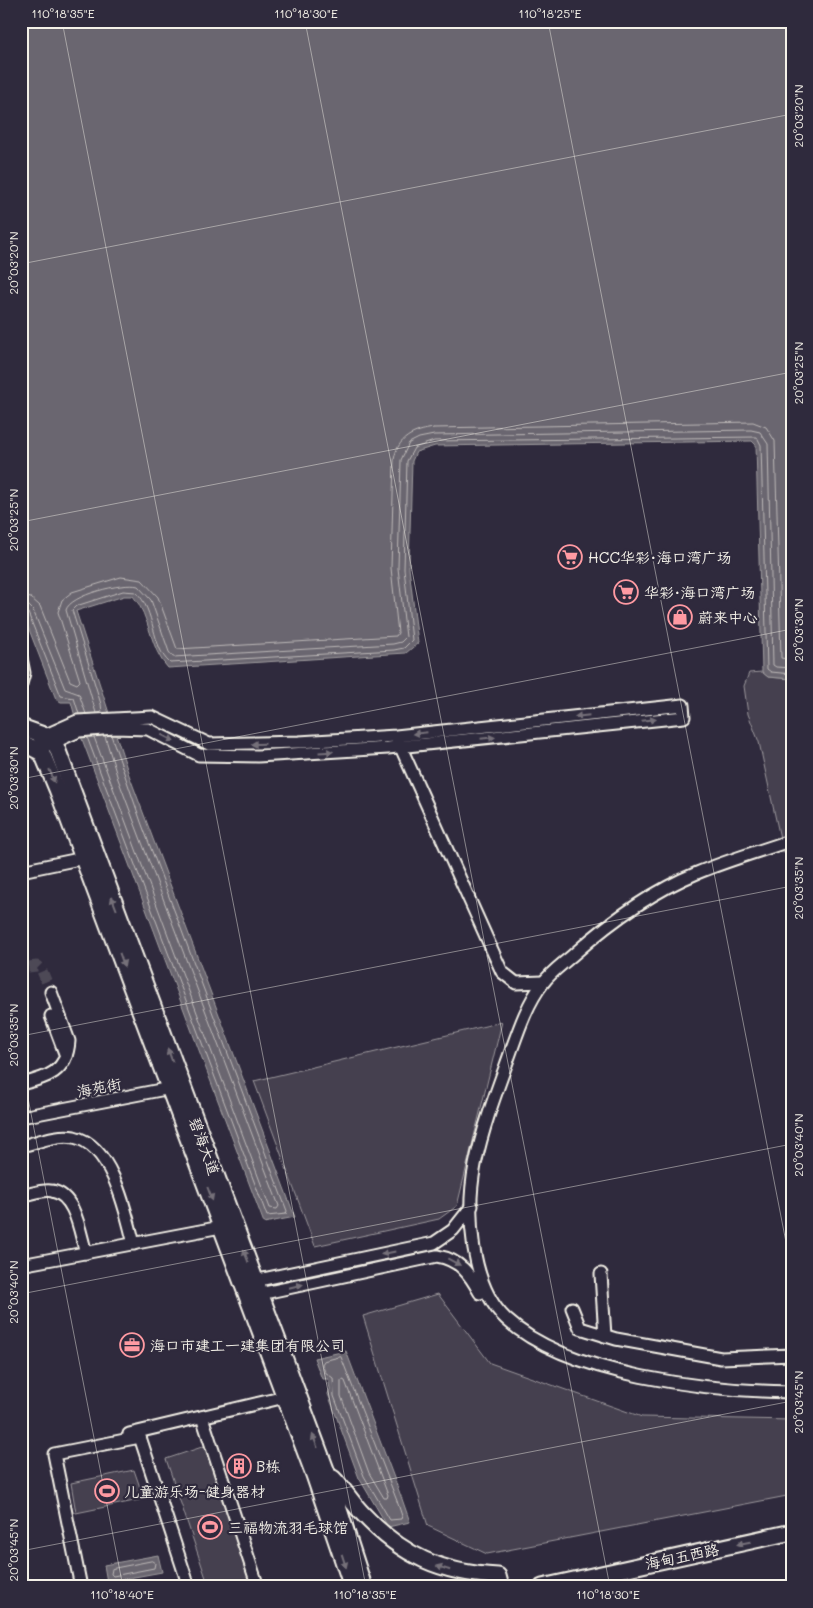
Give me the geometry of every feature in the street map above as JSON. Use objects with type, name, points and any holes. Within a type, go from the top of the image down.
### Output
[{"type":"main road","points":[[21,727],[50,739]]},
{"type":"main road","name":"碧海大道","points":[[50,739],[175,1084],[252,1289],[327,1473],[364,1587]]},
{"type":"main road","name":"碧海大道","points":[[29,745],[42,753],[175,1084],[222,1227],[252,1289],[285,1397],[324,1503],[352,1587]]},
{"type":"main road","points":[[327,1473],[364,1515],[399,1546],[431,1564],[450,1570],[471,1575],[498,1576],[501,1587]]},
{"type":"main road","name":"海甸五西路","points":[[542,1587],[792,1532]]},
{"type":"street","points":[[21,658],[24,673],[21,684]]},
{"type":"street","points":[[29,745],[50,739],[70,729],[77,722],[122,723],[152,717],[209,744],[401,741],[684,717],[683,706],[401,741]]},
{"type":"street","points":[[401,741],[502,972],[516,983],[543,982]]},
{"type":"street","points":[[792,840],[696,874],[663,890],[608,926],[543,982],[522,1024],[495,1093],[475,1167],[472,1206],[475,1253],[486,1290],[504,1317],[535,1341],[573,1357],[648,1377],[723,1388],[792,1392]]},
{"type":"street","points":[[21,871],[84,858]]},
{"type":"street","points":[[21,1084],[51,1075],[60,1067],[66,1056],[69,1041],[51,992]]},
{"type":"street","points":[[51,1016],[66,1056]]},
{"type":"street","name":"海苑街","points":[[21,1110],[175,1084]]},
{"type":"street","name":"海苑街","points":[[21,1117],[175,1084]]},
{"type":"street","points":[[21,1146],[64,1136],[76,1138],[95,1148],[110,1170],[124,1206],[134,1244]]},
{"type":"street","points":[[21,1196],[51,1191],[62,1194],[70,1202],[86,1253]]},
{"type":"street","points":[[252,1289],[434,1243],[457,1226],[472,1206]]},
{"type":"street","points":[[21,1265],[222,1227]]},
{"type":"street","points":[[252,1289],[437,1256],[448,1258],[467,1271],[485,1302],[506,1328],[519,1338],[550,1354],[652,1384],[725,1394],[792,1398]]},
{"type":"street","points":[[601,1274],[605,1336]]},
{"type":"street","points":[[572,1308],[580,1328],[605,1336],[721,1358],[792,1355]]},
{"type":"street","points":[[80,1587],[54,1454],[58,1451],[285,1397]]},
{"type":"street","points":[[202,1416],[258,1587]]},
{"type":"street","points":[[58,1451],[140,1437],[188,1587]]},
{"type":"street","points":[[58,1451],[70,1510]]},
{"type":"shaded area","points":[[762,672],[768,677],[792,679],[792,849],[783,852],[759,742],[748,714],[744,686],[749,673]]},
{"type":"shaded area","points":[[502,1022],[457,1206],[439,1219],[315,1246],[254,1081]]},
{"type":"shaded area","points":[[438,1294],[490,1363],[642,1417],[792,1420],[792,1495],[487,1554],[428,1526],[363,1316]]},
{"type":"shaded area","name":"三福物流羽毛球馆","points":[[205,1446],[253,1587],[209,1587],[166,1459]]},
{"type":"shaded area","name":"儿童游乐场-健身器材","points":[[134,1470],[144,1499],[76,1513],[71,1483]]},
{"type":"water","points":[[21,21],[792,21],[792,679],[768,677],[762,672],[756,445],[752,441],[435,446],[416,452],[412,461],[409,568],[418,643],[406,653],[168,668],[157,651],[143,613],[133,596],[124,596],[76,611],[129,775],[295,1217],[264,1223],[79,731],[71,702],[61,702],[56,699],[21,609]]},
{"type":"water","points":[[346,1351],[410,1522],[388,1527],[359,1478],[328,1394],[330,1389],[328,1379],[322,1379],[314,1358]]},
{"type":"water","points":[[158,1555],[162,1572],[107,1582],[104,1565]]},
{"type":"tunnel","points":[[28,967],[37,966],[42,971],[51,992]]},
{"type":"place","name":"HCC华彩·海口湾广场","points":[[570,557]]},
{"type":"place","name":"华彩·海口湾广场","points":[[626,592]]},
{"type":"place","name":"蔚来中心","points":[[680,617]]},
{"type":"place","name":"海口市建工一建集团有限公司","points":[[132,1345]]},
{"type":"place","name":"B栋","points":[[239,1466]]},
{"type":"place","name":"儿童游乐场-健身器材","points":[[107,1491]]},
{"type":"place","name":"三福物流羽毛球馆","points":[[210,1527]]}]
